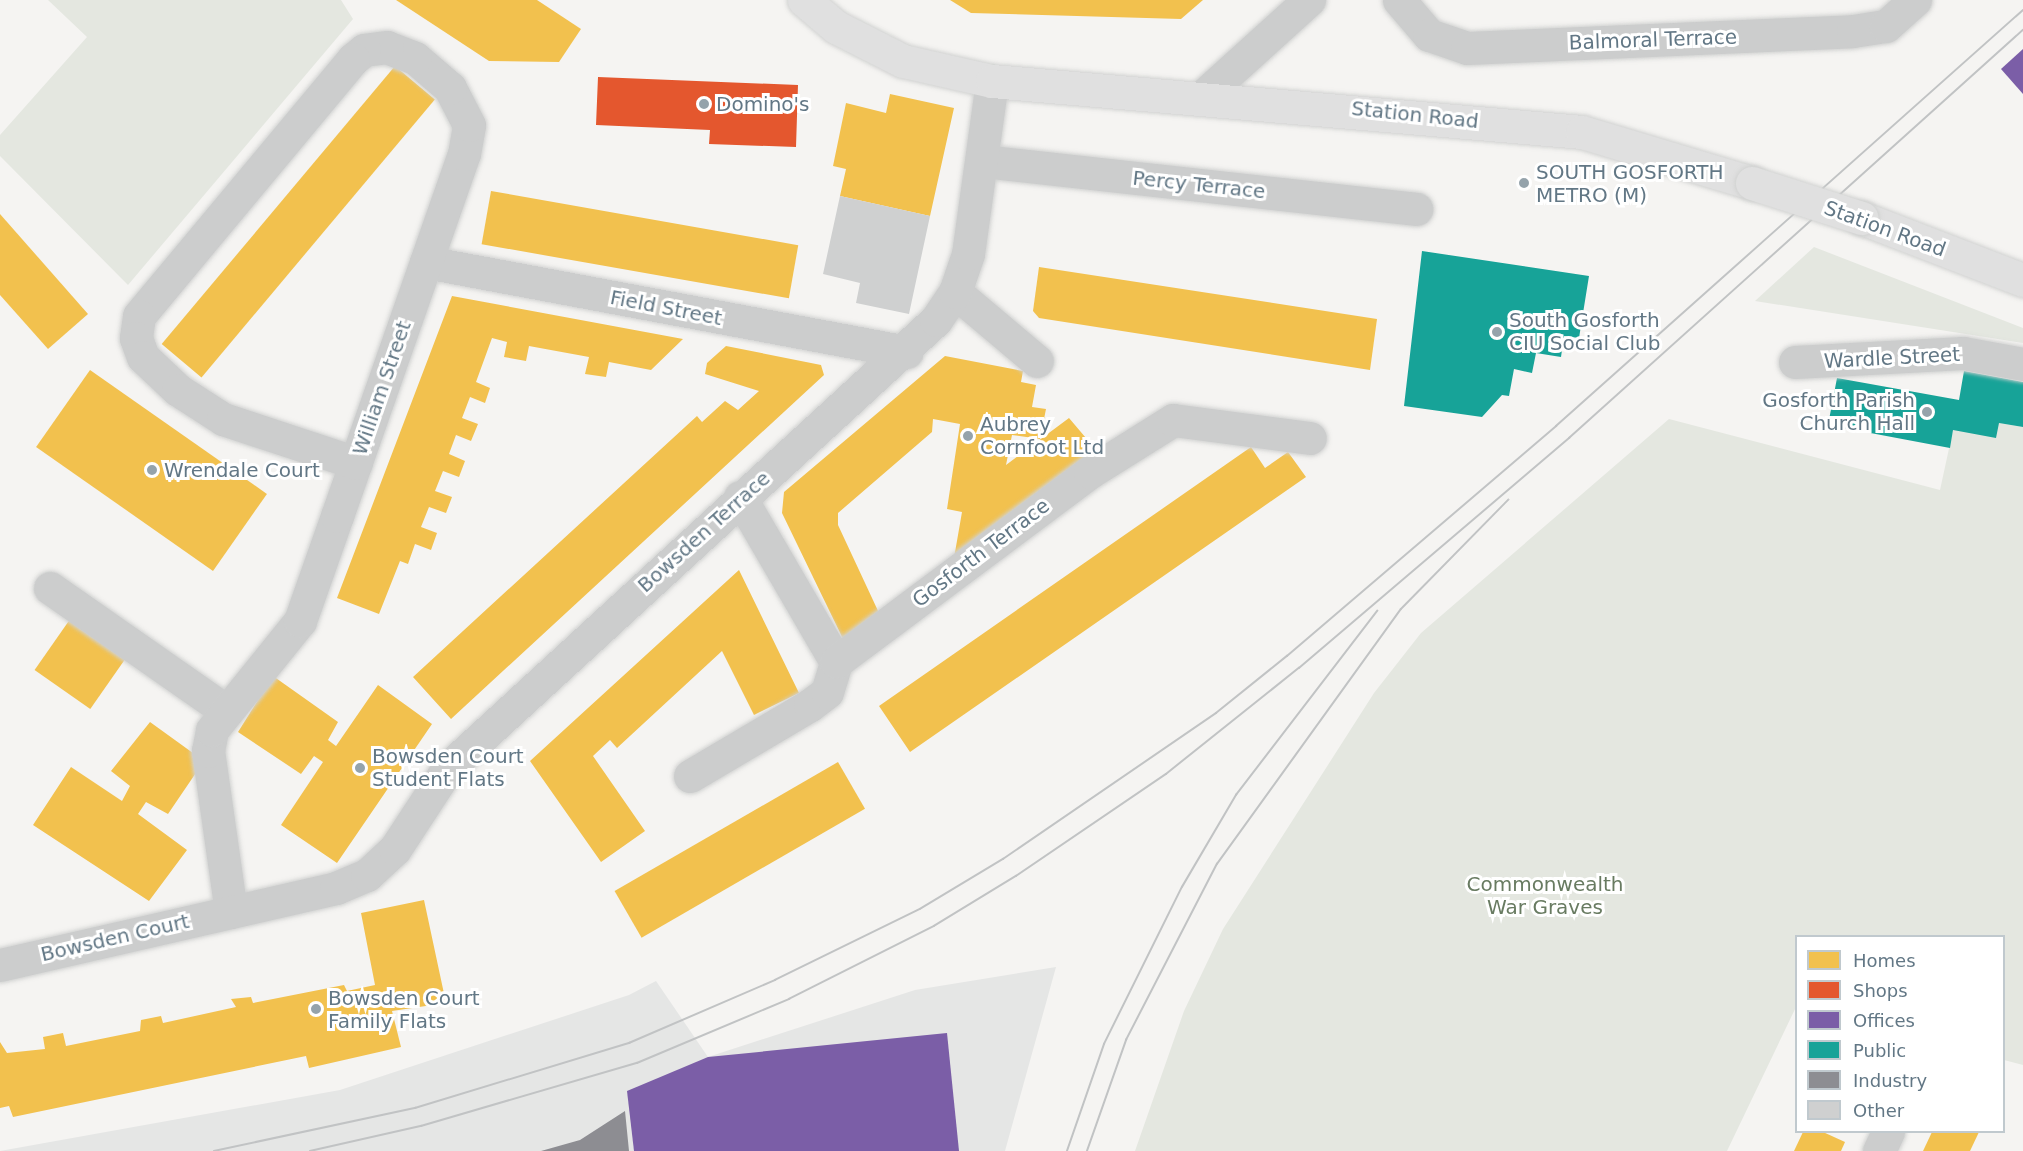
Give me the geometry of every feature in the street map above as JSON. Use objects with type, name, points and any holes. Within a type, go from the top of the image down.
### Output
[{"type":"main road","name":"Station Road","points":[[804,0],[836,27],[903,61],[992,81],[1203,96],[1582,132],[1862,218],[2023,280]]},
{"type":"street","name":"Balmoral Terrace","points":[[1399,0],[1429,35],[1467,48],[1853,31],[1886,26],[1915,0]]},
{"type":"street","points":[[1203,96],[1297,4]]},
{"type":"street","name":"William Street","points":[[226,711],[300,621],[356,463],[464,154],[469,125],[450,88],[415,58],[387,47],[364,50],[139,316],[136,338],[143,357],[178,390],[223,419],[356,463]]},
{"type":"street","name":"Bowsden Terrace","points":[[448,768],[740,497],[907,352],[955,292],[968,254],[992,81]]},
{"type":"street","name":"Percy Terrace","points":[[982,161],[1416,209]]},
{"type":"street","name":"Field Street","points":[[426,262],[907,352]]},
{"type":"street","points":[[955,292],[1036,361]]},
{"type":"street","name":"Wardle Street","points":[[1795,362],[1963,353],[2023,364]]},
{"type":"street","name":"Gosforth Terrace","points":[[836,662],[1090,472],[1173,420],[1310,438]]},
{"type":"street","points":[[690,776],[810,705],[827,692],[836,662],[740,497]]},
{"type":"street","points":[[50,588],[226,711],[212,730],[208,751],[231,912]]},
{"type":"street","name":"Bowsden Court","points":[[0,964],[336,888],[367,875],[394,849],[448,768]]},
{"type":"street","points":[[1879,1151],[1887,1133]]},
{"type":"shaded area","points":[[1056,967],[1005,1151],[0,1151],[340,1090],[629,995],[656,981],[708,1057],[915,990]]},
{"type":"green space","points":[[48,0],[341,0],[353,19],[128,285],[0,156],[0,135],[87,37]]},
{"type":"green space","points":[[1814,247],[2023,328],[2023,343],[1755,301]]},
{"type":"green space","name":"Commonwealth War Graves","points":[[1669,419],[1940,490],[1953,430],[1999,423],[2023,427],[2023,1065],[2005,1060],[2005,935],[1795,935],[1795,1009],[1727,1151],[1135,1151],[1184,1011],[1223,929],[1374,693],[1421,633]]},
{"type":"building: Homes","points":[[396,0],[537,0],[581,29],[559,62],[489,61]]},
{"type":"building: Homes","points":[[950,0],[1203,0],[1181,19],[971,13]]},
{"type":"building: Homes","points":[[395,66],[435,99],[202,377],[162,344]]},
{"type":"building: Homes","points":[[890,94],[954,108],[930,216],[840,196],[846,169],[833,166],[846,103],[886,113]]},
{"type":"building: Homes","points":[[491,191],[798,245],[789,298],[482,244]]},
{"type":"building: Homes","points":[[0,214],[88,314],[48,349],[0,295]]},
{"type":"building: Homes","points":[[1039,267],[1377,319],[1370,370],[1039,318],[1033,311]]},
{"type":"building: Homes","points":[[452,296],[683,339],[651,370],[609,362],[606,377],[585,374],[589,357],[529,346],[526,361],[504,357],[507,342],[492,338],[476,382],[490,388],[485,403],[470,397],[462,418],[478,424],[471,441],[456,435],[449,454],[465,461],[459,477],[443,471],[435,491],[452,497],[446,513],[429,507],[421,527],[437,533],[431,550],[415,544],[408,564],[400,561],[379,614],[337,598]]},
{"type":"building: Homes","points":[[726,346],[821,365],[824,375],[451,719],[413,677],[697,416],[702,422],[725,401],[738,410],[759,391],[705,374],[707,363]]},
{"type":"building: Homes","points":[[945,356],[1023,371],[1021,382],[1036,385],[1032,407],[1046,409],[1040,439],[1012,435],[1006,465],[1069,418],[1097,451],[954,558],[962,512],[947,509],[960,424],[933,419],[932,432],[838,513],[838,525],[879,613],[843,639],[782,513],[784,492]]},
{"type":"building: Homes","name":"Wrendale Court","points":[[90,370],[267,494],[213,571],[36,447]]},
{"type":"building: Homes","points":[[1251,447],[1265,468],[1288,452],[1306,477],[910,752],[879,706]]},
{"type":"building: Homes","points":[[739,570],[799,693],[754,715],[722,651],[617,748],[610,740],[593,756],[645,831],[601,862],[530,761]]},
{"type":"building: Homes","points":[[73,615],[129,654],[90,709],[35,670]]},
{"type":"building: Homes","name":"Bowsden Court Student Flats","points":[[273,676],[338,722],[328,740],[336,746],[378,685],[432,724],[337,863],[281,825],[323,762],[314,756],[301,774],[238,732]]},
{"type":"building: Homes","points":[[150,722],[204,761],[168,814],[146,802],[138,814],[187,850],[149,901],[33,825],[71,767],[122,801],[130,786],[111,771]]},
{"type":"building: Homes","points":[[838,762],[865,809],[642,938],[615,891]]},
{"type":"building: Homes","name":"Bowsden Court Family Flats","points":[[424,900],[446,1003],[392,1011],[401,1047],[309,1068],[306,1056],[13,1117],[9,1106],[0,1108],[0,1042],[7,1053],[45,1049],[43,1037],[63,1033],[66,1046],[140,1031],[141,1020],[161,1016],[163,1023],[236,1007],[231,999],[251,997],[253,1003],[344,985],[347,991],[375,985],[361,913]]},
{"type":"building: Homes","points":[[1803,1133],[1825,1133],[1845,1142],[1841,1151],[1794,1151]]},
{"type":"building: Homes","points":[[1932,1133],[1979,1133],[1970,1151],[1923,1151]]},
{"type":"building: Shops","points":[[598,77],[798,85],[796,147],[709,144],[710,130],[596,125]]},
{"type":"building: Offices","points":[[2023,49],[2023,94],[2001,69]]},
{"type":"building: Offices","points":[[947,1033],[959,1151],[634,1151],[627,1091],[708,1057]]},
{"type":"building: Public","name":"South Gosforth CIU Social Club","points":[[1422,251],[1589,276],[1579,338],[1564,336],[1561,357],[1536,353],[1532,373],[1514,369],[1509,396],[1502,395],[1482,417],[1404,406]]},
{"type":"building: Public","name":"Gosforth Parish Church Hall","points":[[1964,371],[2023,382],[2023,427],[1999,423],[1996,438],[1953,430],[1950,448],[1828,425],[1837,378],[1959,400]]},
{"type":"building: Industry","points":[[625,1111],[629,1151],[541,1151],[580,1140]]},
{"type":"building: Other","points":[[840,196],[930,216],[909,314],[856,303],[860,283],[823,274]]},
{"type":"tram line","points":[[214,1151],[415,1108],[629,1043],[775,980],[920,909],[1003,859],[1216,713],[1287,656],[1556,426],[2023,10]]},
{"type":"tram line","points":[[310,1151],[421,1126],[637,1063],[789,999],[934,926],[1016,876],[1166,774],[1299,668],[1569,438],[2023,30]]},
{"type":"tram line","points":[[1087,1151],[1126,1040],[1217,864],[1401,609],[1508,500]]},
{"type":"tram line","points":[[1067,1151],[1104,1044],[1182,887],[1236,795],[1377,611]]},
{"type":"place","name":"Domino's","points":[[704,104]]},
{"type":"place","name":"SOUTH GOSFORTH METRO (M)","points":[[1524,183]]},
{"type":"place","name":"South Gosforth CIU Social Club","points":[[1497,332]]},
{"type":"place","name":"Gosforth Parish Church Hall","points":[[1927,412]]},
{"type":"place","name":"Aubrey Cornfoot Ltd","points":[[968,436]]},
{"type":"place","name":"Wrendale Court","points":[[152,470]]},
{"type":"place","name":"Bowsden Court Student Flats","points":[[360,768]]},
{"type":"place","name":"Bowsden Court Family Flats","points":[[316,1009]]}]
